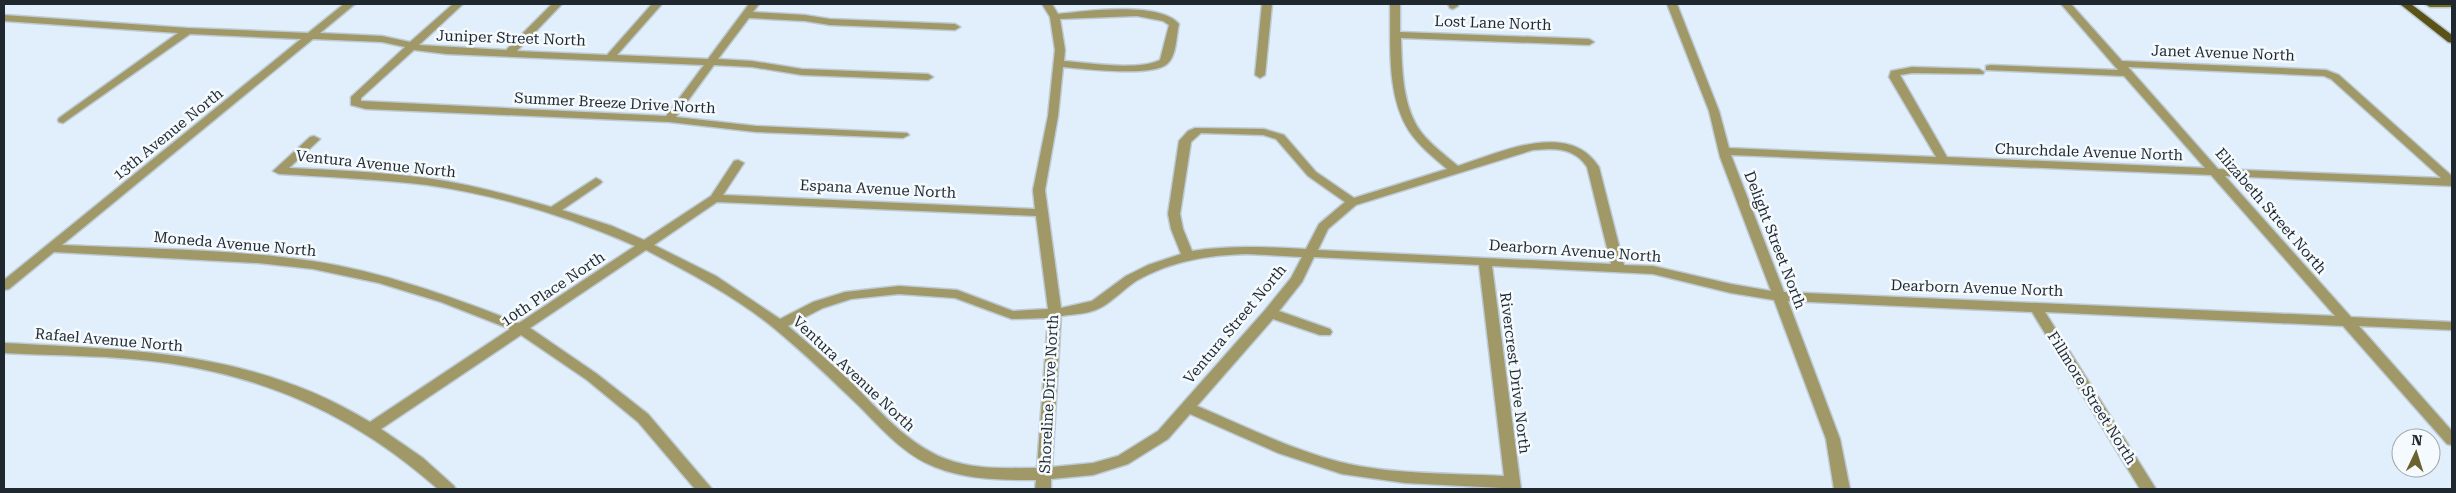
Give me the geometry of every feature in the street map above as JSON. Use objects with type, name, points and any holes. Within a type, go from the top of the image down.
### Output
[{"type":"main road","points":[[2405,4],[2452,40]]},
{"type":"main road","points":[[2430,4],[2452,4]]},
{"type":"street","name":"13th Avenue North","points":[[4,286],[350,4]]},
{"type":"street","points":[[412,46],[458,4]]},
{"type":"street","points":[[508,54],[557,4]]},
{"type":"street","points":[[610,57],[657,4]]},
{"type":"street","points":[[670,119],[754,4]]},
{"type":"street","name":"Shoreline Drive North","points":[[1043,489],[1055,313],[1040,213],[1039,190],[1048,148],[1059,64],[1060,39],[1055,17],[1047,4]]},
{"type":"street","points":[[1260,75],[1268,4]]},
{"type":"street","points":[[1394,4],[1400,87],[1404,113],[1416,133],[1454,169]]},
{"type":"street","name":"Delight Street North","points":[[1672,4],[1714,111],[1725,151],[1830,431],[1840,468],[1842,489]]},
{"type":"street","name":"Elizabeth Street North","points":[[2066,4],[2452,440]]},
{"type":"street","points":[[1055,17],[1100,13],[1151,15],[1167,18],[1174,24],[1166,59],[1160,65],[1144,68],[1059,64]]},
{"type":"street","points":[[746,15],[805,18],[830,22],[955,27]]},
{"type":"street","name":"Juniper Street North","points":[[4,18],[188,31],[382,39],[422,49],[446,52],[752,64],[802,72],[928,77]]},
{"type":"street","points":[[64,120],[188,31]]},
{"type":"street","name":"Lost Lane North","points":[[1396,34],[1589,42]]},
{"type":"street","name":"Summer Breeze Drive North","points":[[412,46],[356,97],[355,103],[366,106],[670,119],[756,129],[902,135]]},
{"type":"street","name":"Janet Avenue North","points":[[1990,68],[2326,73],[2335,77],[2452,182]]},
{"type":"street","points":[[1944,161],[1901,92],[1894,77],[1895,73],[1901,71],[1979,72]]},
{"type":"street","points":[[1188,256],[1177,229],[1174,214],[1185,141],[1192,133],[1199,130],[1264,132],[1280,137],[1312,174],[1352,202]]},
{"type":"street","name":"Ventura Avenue North","points":[[314,139],[279,171],[428,182],[492,194],[608,229],[647,246],[711,279],[779,326],[836,376],[906,444],[939,463],[966,471],[994,474],[1044,474]]},
{"type":"street","name":"Ventura Street North","points":[[1044,474],[1094,469],[1123,460],[1163,435],[1270,313],[1297,279],[1323,227],[1352,202],[1454,169],[1532,147],[1552,145],[1576,150],[1590,159],[1618,268]]},
{"type":"street","name":"Churchdale Avenue North","points":[[1725,151],[2452,182]]},
{"type":"street","name":"10th Place North","points":[[372,428],[647,246],[716,198],[738,164]]},
{"type":"street","points":[[553,211],[596,182]]},
{"type":"street","name":"Espana Avenue North","points":[[716,198],[1040,213]]},
{"type":"street","name":"Moneda Avenue North","points":[[51,248],[258,259],[313,265],[381,279],[446,299],[522,329],[592,377],[643,418],[704,489]]},
{"type":"street","name":"Dearborn Avenue North","points":[[779,326],[818,305],[850,295],[899,290],[957,294],[1012,315],[1055,313],[1091,307],[1131,279],[1153,268],[1188,256],[1217,251],[1247,250],[1653,270],[1682,275],[1738,292],[1779,296],[2452,326]]},
{"type":"street","name":"Rivercrest Drive North","points":[[1485,262],[1513,486]]},
{"type":"street","name":"Fillmore Street North","points":[[2035,306],[2148,489]]},
{"type":"street","points":[[1270,313],[1325,332]]},
{"type":"street","name":"Rafael Avenue North","points":[[4,348],[167,358],[232,371],[277,384],[310,397],[372,428],[427,469],[448,489]]},
{"type":"street","points":[[1187,407],[1306,457],[1342,468],[1385,475],[1513,486]]}]
